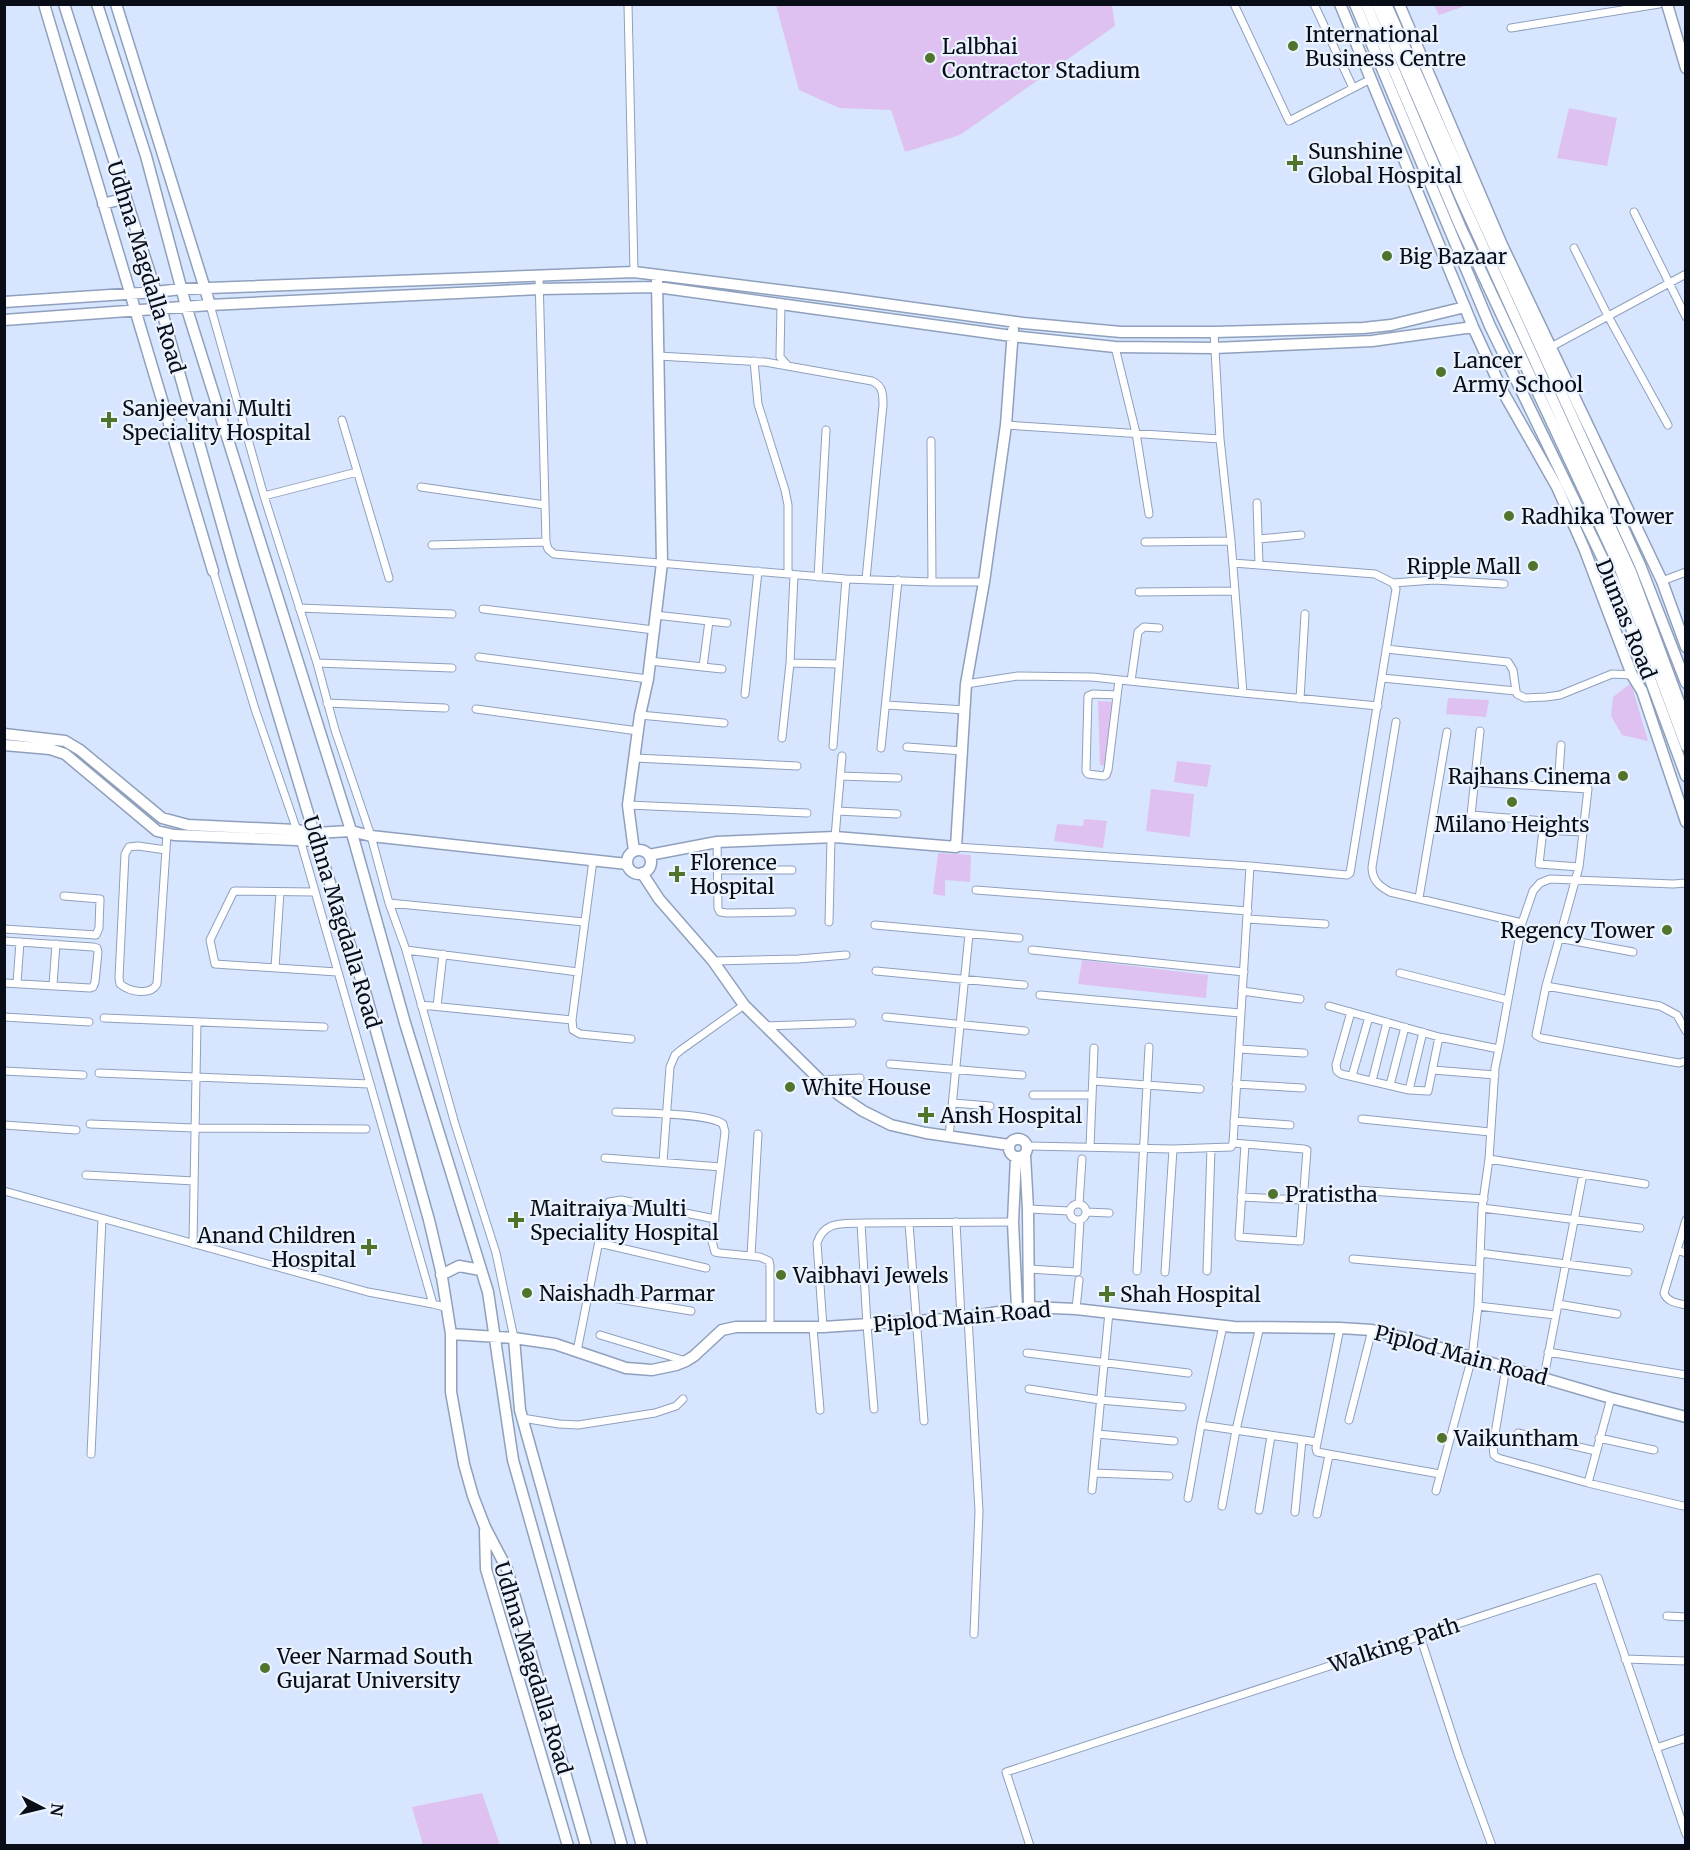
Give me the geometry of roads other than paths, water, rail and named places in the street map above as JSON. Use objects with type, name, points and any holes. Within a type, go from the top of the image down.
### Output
[{"type":"street","points":[[44,4],[255,709],[298,834],[433,1304]]},
{"type":"street","name":"Udhna Magdalla Road","points":[[63,4],[161,308],[234,567],[315,837],[366,995],[429,1220],[441,1275],[451,1334],[451,1392],[470,1485],[485,1527],[507,1569],[586,1845]]},
{"type":"street","name":"Udhna Magdalla Road","points":[[97,4],[146,156],[186,306],[352,834],[405,1023],[488,1292],[513,1460],[622,1845]]},
{"type":"street","points":[[116,4],[210,305],[264,496],[317,663],[334,730],[371,836],[455,1124],[496,1253],[514,1338],[520,1410],[642,1845]]},
{"type":"street","points":[[628,4],[634,272]]},
{"type":"street","points":[[1234,4],[1289,121],[1371,79]]},
{"type":"street","points":[[1314,4],[1353,88]]},
{"type":"street","points":[[1340,4],[1473,327],[1503,392],[1557,487],[1584,548],[1632,675],[1642,691],[1686,822]]},
{"type":"street","name":"Dumas Road","points":[[1355,4],[1490,326],[1614,582],[1686,776]]},
{"type":"street","points":[[1366,4],[1460,226],[1619,566],[1686,746]]},
{"type":"street","points":[[1377,4],[1460,196],[1631,572],[1686,721]]},
{"type":"street","name":"Dumas Road","points":[[1386,4],[1640,565],[1686,683]]},
{"type":"street","points":[[1399,4],[1502,245],[1662,581],[1686,647]]},
{"type":"street","points":[[1511,28],[1659,4]]},
{"type":"street","points":[[1666,4],[1686,68]]},
{"type":"street","points":[[104,204],[126,198]]},
{"type":"street","points":[[1634,212],[1686,317]]},
{"type":"street","points":[[1574,249],[1668,425]]},
{"type":"street","points":[[4,302],[181,289],[634,272],[1014,322],[1121,332],[1363,328],[1391,325],[1465,307]]},
{"type":"street","points":[[634,851],[628,805],[640,715],[648,680],[662,563],[656,274]]},
{"type":"street","points":[[1551,347],[1686,274]]},
{"type":"street","points":[[538,276],[546,543],[548,549],[554,554],[846,579],[984,582]]},
{"type":"street","points":[[4,320],[186,306],[540,289],[657,286],[1012,336],[1115,347],[1214,348],[1372,341],[1473,327]]},
{"type":"street","points":[[781,304],[780,357],[788,366]]},
{"type":"street","points":[[956,848],[966,684],[984,582],[1006,425],[1014,322]]},
{"type":"street","points":[[1214,332],[1220,439],[1243,693]]},
{"type":"street","points":[[1115,347],[1136,433],[1149,514]]},
{"type":"street","points":[[658,356],[754,361],[877,383],[882,390],[883,405],[866,579]]},
{"type":"street","points":[[754,361],[758,404],[785,489],[788,506],[791,575],[790,663],[782,738]]},
{"type":"street","points":[[342,420],[388,578]]},
{"type":"street","points":[[1006,425],[1220,439]]},
{"type":"street","points":[[818,576],[826,430]]},
{"type":"street","points":[[931,441],[932,582]]},
{"type":"street","points":[[264,496],[357,472]]},
{"type":"street","points":[[421,487],[545,505]]},
{"type":"street","points":[[1257,503],[1259,565]]},
{"type":"street","points":[[1258,539],[1301,536]]},
{"type":"street","points":[[1145,542],[1231,541]]},
{"type":"street","points":[[432,545],[546,543]]},
{"type":"street","points":[[1233,563],[1375,574],[1393,583],[1434,580],[1504,584]]},
{"type":"street","points":[[745,694],[758,572]]},
{"type":"street","points":[[1662,581],[1686,572]]},
{"type":"street","points":[[833,746],[846,579]]},
{"type":"street","points":[[881,748],[898,580]]},
{"type":"street","points":[[649,855],[650,866],[642,873],[634,873],[628,868],[628,856],[634,851],[642,850],[649,855],[717,842],[833,837],[956,848],[1250,866],[1347,875],[1350,873],[1378,706],[1396,589],[1393,583]]},
{"type":"street","points":[[1139,592],[1234,591]]},
{"type":"street","points":[[299,608],[452,614]]},
{"type":"street","points":[[483,609],[654,630]]},
{"type":"street","points":[[1300,699],[1305,614]]},
{"type":"street","points":[[655,615],[727,623]]},
{"type":"street","points":[[703,667],[709,621]]},
{"type":"street","points":[[1131,681],[1138,632],[1144,627],[1159,628]]},
{"type":"street","points":[[1386,649],[1508,662],[1513,670],[1517,694],[1525,698],[1560,695],[1612,674],[1632,675]]},
{"type":"street","points":[[478,657],[648,680]]},
{"type":"street","points":[[650,661],[722,669]]},
{"type":"street","points":[[317,663],[452,668]]},
{"type":"street","points":[[790,663],[839,664]]},
{"type":"street","points":[[966,684],[1018,676],[1092,677],[1378,706]]},
{"type":"street","points":[[1382,678],[1516,691]]},
{"type":"street","points":[[1117,695],[1093,694],[1088,696],[1086,771],[1088,774],[1104,776],[1107,773],[1119,680]]},
{"type":"street","points":[[327,703],[445,708]]},
{"type":"street","points":[[886,705],[965,710]]},
{"type":"street","points":[[476,709],[638,731]]},
{"type":"street","points":[[640,715],[724,723]]},
{"type":"street","points":[[1396,722],[1372,875],[1381,887],[1390,892],[1522,924]]},
{"type":"street","points":[[1480,731],[1471,815],[1544,821],[1539,864],[1579,867]]},
{"type":"street","points":[[1419,898],[1447,732]]},
{"type":"street","points":[[4,734],[65,741],[80,750],[150,809],[169,821],[188,825],[315,837],[352,834],[627,864]]},
{"type":"street","points":[[4,745],[51,749],[65,754],[157,831],[167,834],[298,834]]},
{"type":"street","points":[[1557,787],[1561,745]]},
{"type":"street","points":[[907,747],[963,751]]},
{"type":"street","points":[[829,922],[833,837],[842,756]]},
{"type":"street","points":[[635,758],[798,766]]},
{"type":"street","points":[[840,776],[898,778]]},
{"type":"street","points":[[1474,782],[1588,789],[1579,867],[1546,986],[1536,1030],[1538,1037],[1679,1063],[1686,1061]]},
{"type":"street","points":[[628,805],[807,813]]},
{"type":"street","points":[[837,811],[897,814]]},
{"type":"street","points":[[1543,830],[1583,832]]},
{"type":"street","points":[[166,850],[138,846],[129,848],[125,854],[119,978],[120,984],[126,989],[148,992],[154,990],[157,984],[166,850],[167,834]]},
{"type":"street","points":[[717,842],[718,908],[720,912],[728,914],[792,912]]},
{"type":"street","points":[[593,860],[572,1020],[573,1030],[579,1034],[631,1039]]},
{"type":"street","points":[[1009,1145],[1009,1150],[1023,1152],[1090,1147],[1173,1149],[1231,1147],[1250,866]]},
{"type":"street","points":[[717,870],[792,870]]},
{"type":"street","points":[[642,873],[658,899],[713,961],[744,1005],[820,1080],[842,1097],[891,1125],[949,1137],[1009,1145]]},
{"type":"street","points":[[1436,1491],[1472,1357],[1478,1306],[1482,1208],[1489,1159],[1495,1075],[1522,924],[1533,891],[1540,883],[1550,879],[1686,883]]},
{"type":"street","points":[[976,890],[1248,911]]},
{"type":"street","points":[[315,892],[234,891],[210,940],[215,964],[337,972]]},
{"type":"street","points":[[275,968],[280,892]]},
{"type":"street","points":[[4,929],[96,935],[99,928],[100,899],[64,896]]},
{"type":"street","points":[[389,903],[584,921]]},
{"type":"street","points":[[1247,919],[1325,924]]},
{"type":"street","points":[[876,925],[1019,938]]},
{"type":"street","points":[[949,1137],[969,934]]},
{"type":"street","points":[[1558,938],[1633,952]]},
{"type":"street","points":[[4,941],[93,946],[98,952],[93,987],[90,988],[4,983]]},
{"type":"street","points":[[17,983],[20,942]]},
{"type":"street","points":[[53,985],[56,944]]},
{"type":"street","points":[[406,950],[578,972]]},
{"type":"street","points":[[1032,950],[1244,972]]},
{"type":"street","points":[[436,1006],[443,954]]},
{"type":"street","points":[[713,961],[798,959],[846,955]]},
{"type":"street","points":[[876,971],[1024,985]]},
{"type":"street","points":[[1401,974],[1508,1000]]},
{"type":"street","points":[[1546,986],[1660,1006],[1671,1010],[1679,1017],[1686,1031]]},
{"type":"street","points":[[1242,991],[1300,999]]},
{"type":"street","points":[[1040,995],[1240,1013]]},
{"type":"street","points":[[421,1005],[572,1020]]},
{"type":"street","points":[[663,1162],[670,1067],[675,1055],[744,1005]]},
{"type":"street","points":[[1329,1006],[1439,1037],[1499,1049]]},
{"type":"street","points":[[1351,1012],[1336,1065],[1337,1071],[1353,1076],[1409,1090],[1428,1091],[1439,1037]]},
{"type":"street","points":[[886,1017],[1025,1031]]},
{"type":"street","points":[[1353,1076],[1369,1017]]},
{"type":"street","points":[[5,1018],[89,1022]]},
{"type":"street","points":[[104,1018],[324,1027]]},
{"type":"street","points":[[193,1244],[197,1022]]},
{"type":"street","points":[[1372,1081],[1387,1022]]},
{"type":"street","points":[[765,1026],[852,1023]]},
{"type":"street","points":[[1390,1085],[1405,1027]]},
{"type":"street","points":[[1409,1090],[1423,1032]]},
{"type":"street","points":[[1137,1271],[1149,1047]]},
{"type":"street","points":[[1090,1147],[1094,1048]]},
{"type":"street","points":[[1239,1049],[1304,1053]]},
{"type":"street","points":[[890,1064],[1022,1075]]},
{"type":"street","points":[[1433,1070],[1495,1075]]},
{"type":"street","points":[[4,1071],[83,1075]]},
{"type":"street","points":[[99,1073],[369,1084]]},
{"type":"street","points":[[820,1080],[860,1078]]},
{"type":"street","points":[[1093,1081],[1200,1089]]},
{"type":"street","points":[[1236,1084],[1302,1088]]},
{"type":"street","points":[[1033,1095],[1092,1095]]},
{"type":"street","points":[[953,1103],[990,1106]]},
{"type":"street","points":[[616,1112],[714,1119],[723,1124],[725,1132],[712,1241],[715,1252],[766,1258],[770,1266],[770,1328]]},
{"type":"street","points":[[1362,1119],[1490,1132]]},
{"type":"street","points":[[1234,1121],[1290,1125]]},
{"type":"street","points":[[90,1124],[195,1128],[366,1129]]},
{"type":"street","points":[[4,1125],[76,1130]]},
{"type":"street","points":[[751,1256],[758,1134]]},
{"type":"street","points":[[1009,1145],[1016,1138],[1022,1139],[1028,1209],[1029,1307]]},
{"type":"street","points":[[1233,1143],[1306,1149],[1300,1241],[1241,1239],[1239,1236],[1245,1144]]},
{"type":"street","points":[[1208,1271],[1210,1148]]},
{"type":"street","points":[[1165,1272],[1173,1149]]},
{"type":"street","points":[[1017,1308],[1013,1222],[1023,1152]]},
{"type":"street","points":[[605,1158],[721,1167]]},
{"type":"street","points":[[1079,1204],[1082,1159]]},
{"type":"street","points":[[1489,1159],[1645,1184]]},
{"type":"street","points":[[1544,1377],[1583,1174]]},
{"type":"street","points":[[86,1175],[194,1182]]},
{"type":"street","points":[[1356,1190],[1484,1199]]},
{"type":"street","points":[[4,1191],[368,1292],[448,1308]]},
{"type":"street","points":[[1241,1197],[1303,1200]]},
{"type":"street","points":[[577,1351],[606,1206],[609,1202],[615,1200],[715,1219]]},
{"type":"street","points":[[1080,1220],[1072,1218],[1070,1211],[1072,1206],[1079,1204],[1086,1212]]},
{"type":"street","points":[[1482,1208],[1640,1228]]},
{"type":"street","points":[[1028,1209],[1070,1211]]},
{"type":"street","points":[[1029,1269],[1077,1272],[1080,1220],[1086,1212]]},
{"type":"street","points":[[1086,1212],[1109,1213]]},
{"type":"street","points":[[91,1454],[102,1219]]},
{"type":"street","points":[[1686,1220],[1664,1293],[1669,1300],[1686,1305]]},
{"type":"street","points":[[957,1222],[979,1511],[974,1634]]},
{"type":"street","points":[[820,1410],[817,1250],[822,1231],[834,1225],[861,1223],[1013,1222]]},
{"type":"street","points":[[861,1223],[874,1410]]},
{"type":"street","points":[[909,1223],[924,1421]]},
{"type":"street","points":[[599,1243],[706,1268]]},
{"type":"street","points":[[1677,1250],[1686,1253]]},
{"type":"street","points":[[1480,1253],[1628,1272]]},
{"type":"street","points":[[1353,1259],[1479,1269]]},
{"type":"street","points":[[441,1275],[459,1266],[481,1270]]},
{"type":"street","points":[[1076,1309],[1079,1281]]},
{"type":"street","points":[[588,1293],[691,1311]]},
{"type":"street","points":[[1558,1304],[1617,1314]]},
{"type":"street","points":[[1478,1306],[1556,1316]]},
{"type":"street","name":"Piplod Main Road","points":[[451,1334],[514,1338],[555,1344],[638,1370],[666,1368],[686,1361],[722,1330],[736,1327],[818,1328],[964,1317],[1029,1307],[1076,1309],[1223,1326],[1371,1330],[1686,1417]]},
{"type":"street","points":[[1092,1490],[1109,1312]]},
{"type":"street","points":[[1188,1498],[1200,1425],[1223,1326]]},
{"type":"street","points":[[1222,1506],[1236,1430],[1260,1326]]},
{"type":"street","points":[[1340,1328],[1317,1452],[1440,1474]]},
{"type":"street","points":[[1348,1420],[1371,1330]]},
{"type":"street","points":[[600,1335],[686,1361]]},
{"type":"street","points":[[1548,1352],[1686,1375]]},
{"type":"street","points":[[1027,1353],[1188,1373]]},
{"type":"street","points":[[1506,1367],[1493,1446],[1494,1455],[1503,1460],[1588,1483],[1683,1506]]},
{"type":"street","points":[[1029,1389],[1100,1400],[1182,1407]]},
{"type":"street","points":[[1588,1483],[1611,1398]]},
{"type":"street","points":[[522,1418],[578,1425],[655,1413],[676,1406],[683,1399]]},
{"type":"street","points":[[1200,1425],[1317,1443]]},
{"type":"street","points":[[1518,1433],[1596,1451]]},
{"type":"street","points":[[1097,1434],[1174,1441]]},
{"type":"street","points":[[1258,1510],[1271,1436]]},
{"type":"street","points":[[1599,1438],[1654,1450]]},
{"type":"street","points":[[1295,1512],[1302,1440]]},
{"type":"street","points":[[1317,1514],[1329,1455]]},
{"type":"street","points":[[1094,1473],[1169,1476]]},
{"type":"street","points":[[485,1527],[486,1569],[568,1845]]},
{"type":"street","name":"Walking Path","points":[[1030,1845],[1006,1772],[1598,1578],[1656,1748],[1682,1814],[1686,1834]]},
{"type":"street","points":[[1667,1616],[1686,1617]]},
{"type":"street","points":[[1420,1636],[1492,1845]]},
{"type":"street","points":[[1625,1659],[1686,1661]]},
{"type":"street","points":[[1656,1748],[1686,1738]]},
{"type":"place","name":"International Business Centre","points":[[1293,46]]},
{"type":"place","name":"Lalbhai Contractor Stadium","points":[[930,58]]},
{"type":"place","name":"Sunshine Global Hospital","points":[[1295,163]]},
{"type":"place","name":"Big Bazaar","points":[[1387,256]]},
{"type":"place","name":"Lancer Army School","points":[[1441,372]]},
{"type":"place","name":"Sanjeevani Multi Speciality Hospital","points":[[109,420]]},
{"type":"place","name":"Radhika Tower","points":[[1509,516]]},
{"type":"place","name":"Ripple Mall","points":[[1533,566]]},
{"type":"place","name":"Rajhans Cinema","points":[[1623,776]]},
{"type":"place","name":"Milano Heights","points":[[1512,802]]},
{"type":"place","name":"Florence Hospital","points":[[677,874]]},
{"type":"place","name":"Regency Tower","points":[[1667,930]]},
{"type":"place","name":"White House","points":[[790,1087]]},
{"type":"place","name":"Ansh Hospital","points":[[926,1115]]},
{"type":"place","name":"Pratistha","points":[[1273,1194]]},
{"type":"place","name":"Maitraiya Multi Speciality Hospital","points":[[516,1220]]},
{"type":"place","name":"Anand Children Hospital","points":[[369,1247]]},
{"type":"place","name":"Vaibhavi Jewels","points":[[781,1275]]},
{"type":"place","name":"Naishadh Parmar","points":[[527,1293]]},
{"type":"place","name":"Shah Hospital","points":[[1107,1294]]},
{"type":"place","name":"Vaikuntham","points":[[1442,1438]]},
{"type":"place","name":"Veer Narmad South Gujarat University","points":[[265,1668]]}]
